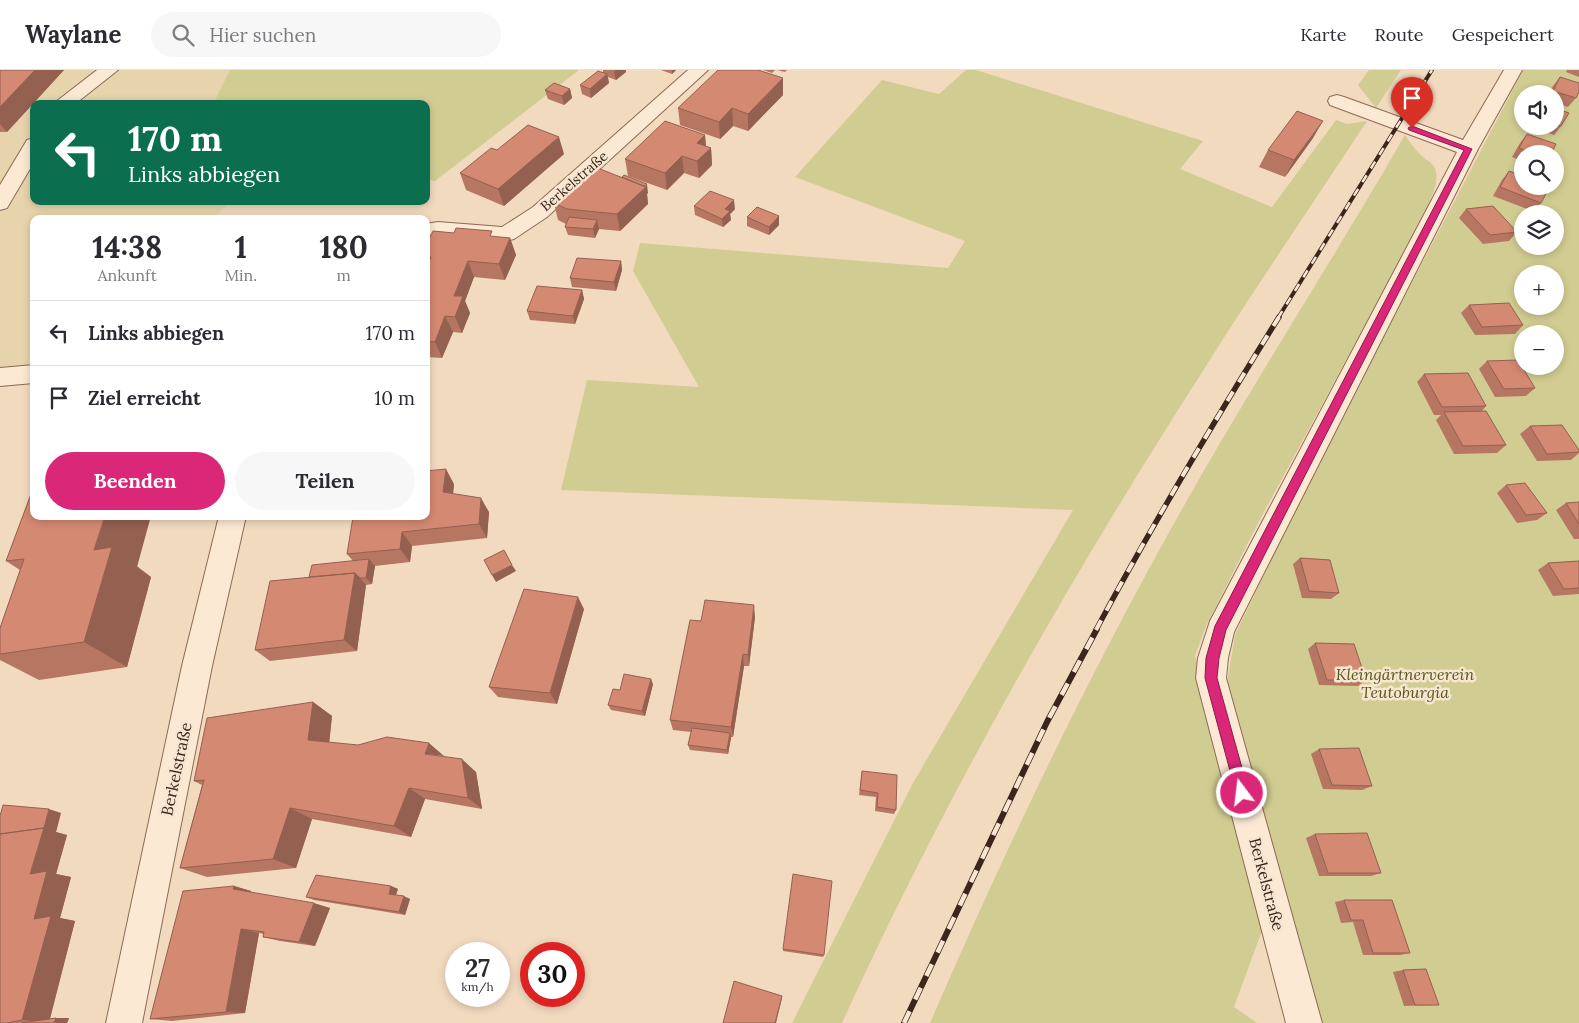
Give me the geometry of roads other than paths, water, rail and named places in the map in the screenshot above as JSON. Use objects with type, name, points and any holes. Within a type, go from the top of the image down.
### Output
[{"type":"street","points":[[68,100],[109,70]]},
{"type":"street","name":"Berkelstraße","points":[[430,231],[438,229],[506,234],[540,212],[699,70]]},
{"type":"street","name":"Berkelstraße","points":[[1304,1023],[1211,678],[1212,658],[1220,630],[1468,149],[1514,70]]},
{"type":"street","points":[[1337,101],[1468,149]]},
{"type":"street","points":[[0,203],[30,151]]},
{"type":"street","points":[[0,377],[30,374]]},
{"type":"street","name":"Berkelstraße","points":[[124,1023],[197,666],[232,520]]},
{"type":"railway","points":[[1278,318],[1432,70]]},
{"type":"railway","points":[[1096,630],[1185,472],[1279,317]]},
{"type":"railway","points":[[904,1023],[1047,722],[1097,629]]},
{"type":"park label","name":"Kleingärtnerverein Teutoburgia","points":[[1405,683]]}]
